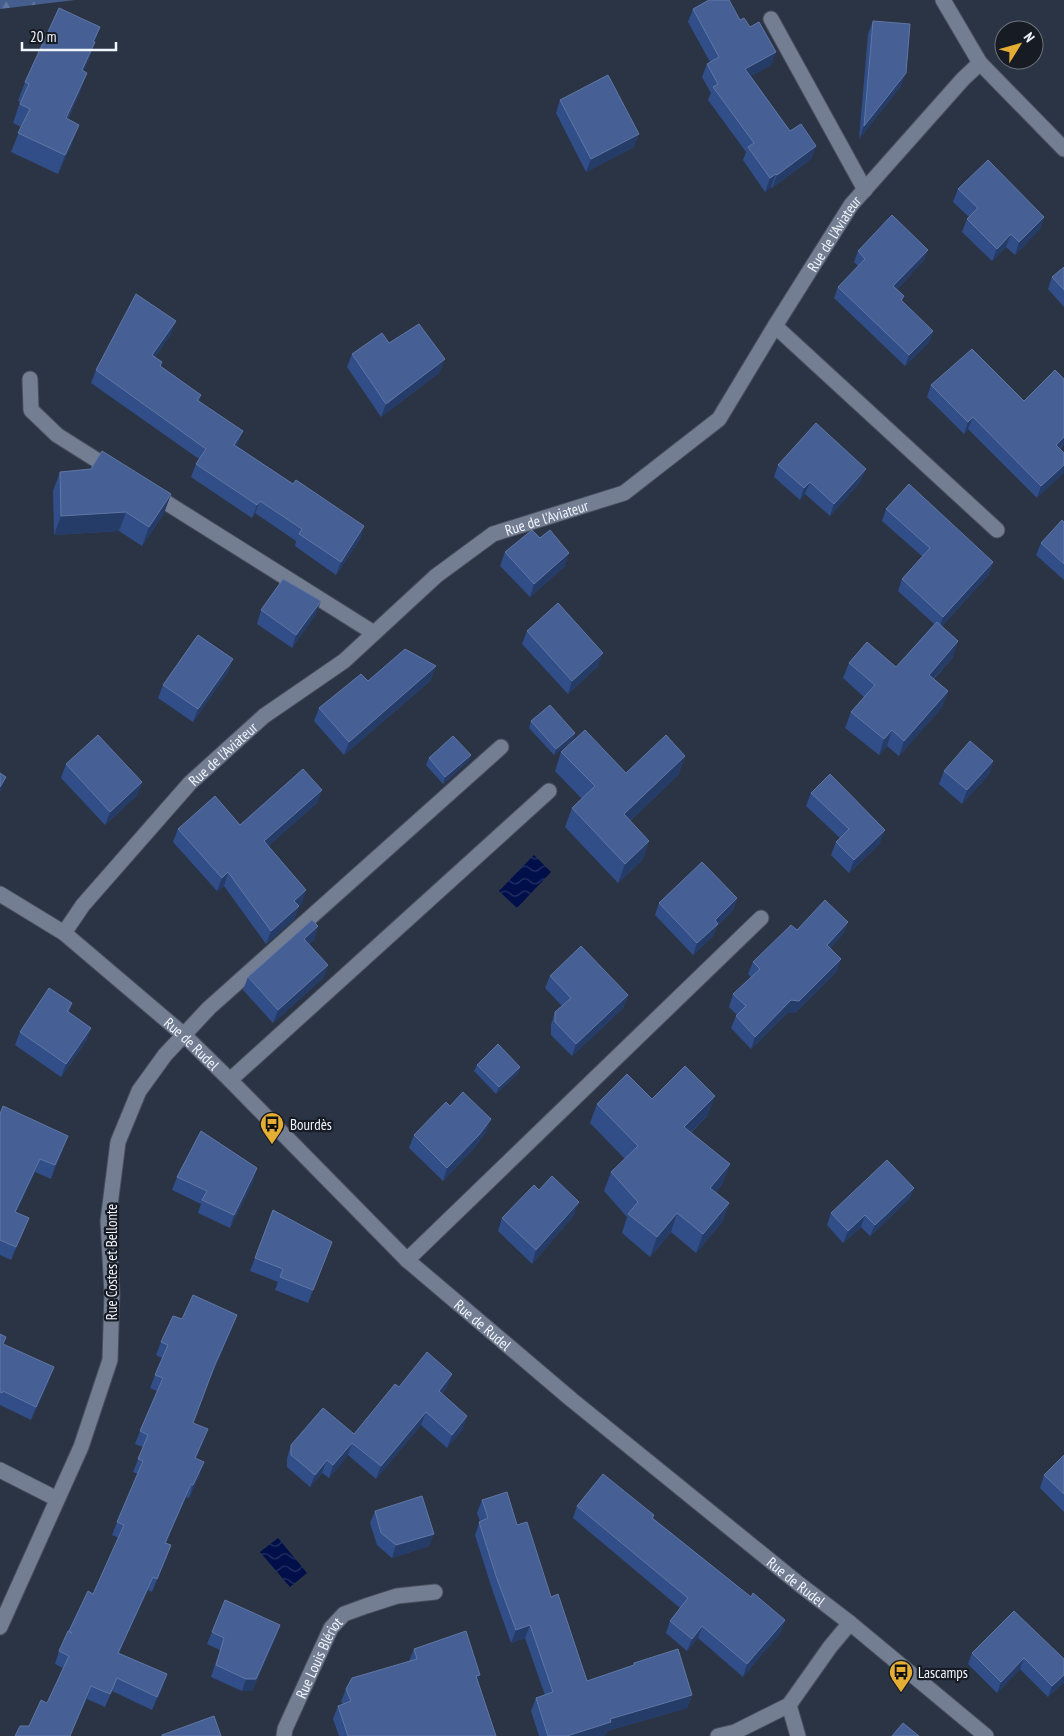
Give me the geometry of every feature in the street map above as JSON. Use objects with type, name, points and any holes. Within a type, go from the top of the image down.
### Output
[{"type":"street","points":[[943,0],[980,63],[1064,149]]},
{"type":"street","points":[[771,19],[864,190]]},
{"type":"street","name":"Rue de l'Aviateur","points":[[64,933],[83,905],[190,783],[264,716],[344,661],[436,576],[493,534],[624,493],[719,419],[851,205],[963,79],[980,63]]},
{"type":"street","points":[[775,326],[997,530]]},
{"type":"street","points":[[30,379],[31,410],[57,435],[124,476]]},
{"type":"street","points":[[140,487],[374,633]]},
{"type":"street","name":"Rue Costes et Bellonte","points":[[0,1626],[81,1447],[110,1360],[112,1293],[108,1221],[118,1142],[139,1092],[165,1055],[209,1008],[501,747]]},
{"type":"street","points":[[230,1080],[549,790]]},
{"type":"street","name":"Rue de Rudel","points":[[0,894],[64,933],[184,1035],[407,1260],[572,1400],[791,1578],[850,1623],[986,1736]]},
{"type":"street","points":[[407,1260],[761,918]]},
{"type":"street","points":[[0,1470],[57,1499]]},
{"type":"street","name":"Rue Louis Blériot","points":[[284,1736],[285,1729],[331,1628],[344,1614],[397,1596],[435,1592]]},
{"type":"street","points":[[718,1736],[735,1732],[789,1705],[830,1646],[850,1623]]},
{"type":"street","points":[[789,1705],[798,1736]]},
{"type":"green space","points":[[0,0],[75,0],[0,9]]},
{"type":"water","points":[[534,855],[551,872],[517,908],[499,891]]},
{"type":"water","points":[[278,1538],[307,1573],[290,1587],[260,1552]]},
{"type":"building","points":[[709,0],[729,0],[740,20],[744,18],[750,27],[759,22],[776,52],[745,69],[790,131],[801,124],[816,146],[777,175],[770,178],[748,147],[754,143],[713,87],[718,84],[707,64],[719,57],[693,9]]},
{"type":"building","points":[[59,8],[100,27],[82,70],[87,73],[66,118],[79,125],[65,155],[18,133],[30,109],[20,104],[29,84],[25,82]]},
{"type":"building","points":[[873,21],[910,24],[906,73],[864,126]]},
{"type":"building","points":[[608,75],[639,134],[591,159],[560,100]]},
{"type":"building","points":[[988,160],[1044,217],[1019,242],[1011,234],[997,249],[967,219],[978,208],[958,189]]},
{"type":"building","points":[[892,215],[928,250],[893,286],[904,296],[901,300],[933,331],[909,355],[838,287],[865,259],[858,251]]},
{"type":"building","points":[[1064,267],[1064,290],[1052,277]]},
{"type":"building","points":[[136,294],[176,321],[152,355],[162,362],[160,366],[201,395],[197,400],[243,431],[234,445],[293,484],[296,480],[364,526],[341,562],[299,534],[302,529],[260,501],[257,505],[196,464],[206,449],[96,370]]},
{"type":"building","points":[[419,324],[445,359],[386,404],[352,354],[382,333],[389,343]]},
{"type":"building","points":[[972,349],[1024,401],[1055,370],[1064,379],[1064,437],[1056,445],[1064,453],[1064,465],[1041,486],[973,417],[968,422],[931,385]]},
{"type":"building","points":[[816,423],[866,469],[834,504],[810,482],[804,488],[778,465]]},
{"type":"building","points":[[102,451],[171,494],[149,527],[126,512],[61,516],[60,472],[91,469]]},
{"type":"building","points":[[909,484],[993,562],[943,617],[902,579],[930,548],[886,509]]},
{"type":"building","points":[[1062,520],[1064,522],[1064,564],[1041,543]]},
{"type":"building","points":[[532,530],[540,538],[550,530],[569,553],[534,584],[505,552]]},
{"type":"building","points":[[283,579],[321,601],[296,635],[261,610]]},
{"type":"building","points":[[558,603],[603,653],[572,681],[527,631]]},
{"type":"building","points":[[937,622],[958,641],[929,675],[948,691],[904,741],[892,730],[884,739],[851,712],[875,685],[849,663],[867,642],[896,667]]},
{"type":"building","points":[[198,635],[233,659],[198,709],[163,685]]},
{"type":"building","points":[[405,649],[436,666],[349,742],[319,708],[361,674],[368,681]]},
{"type":"building","points":[[550,705],[575,733],[556,749],[531,721]]},
{"type":"building","points":[[585,730],[626,773],[666,735],[685,756],[624,814],[649,841],[625,864],[572,808],[595,786],[561,752]]},
{"type":"building","points":[[98,735],[142,782],[110,812],[66,764]]},
{"type":"building","points":[[453,736],[471,755],[445,777],[429,758]]},
{"type":"building","points":[[970,741],[993,761],[967,790],[944,771]]},
{"type":"building","points":[[303,769],[322,790],[264,841],[306,890],[294,901],[299,906],[271,931],[228,872],[222,878],[178,829],[215,796],[240,825]]},
{"type":"building","points":[[0,773],[6,777],[0,787]]},
{"type":"building","points":[[830,774],[885,830],[854,860],[836,842],[849,829],[811,793]]},
{"type":"building","points":[[702,862],[737,898],[715,920],[718,924],[697,943],[659,903]]},
{"type":"building","points":[[825,900],[848,922],[827,945],[841,959],[799,1001],[791,1000],[755,1037],[736,1016],[746,1006],[733,994],[760,969],[753,962],[791,925],[797,930]]},
{"type":"building","points":[[312,920],[318,926],[304,939],[328,965],[278,1010],[248,977]]},
{"type":"building","points":[[581,946],[628,995],[576,1044],[555,1022],[555,1012],[571,998],[550,976]]},
{"type":"building","points":[[49,988],[72,1003],[67,1011],[91,1028],[66,1064],[20,1032]]},
{"type":"building","points":[[498,1044],[520,1067],[499,1087],[477,1065]]},
{"type":"building","points":[[685,1066],[715,1096],[684,1127],[730,1164],[710,1188],[729,1203],[703,1234],[677,1213],[657,1237],[628,1214],[638,1202],[611,1172],[638,1146],[597,1104],[627,1074],[652,1099]]},
{"type":"building","points":[[463,1092],[491,1119],[479,1135],[447,1168],[414,1135],[446,1102],[450,1106]]},
{"type":"building","points":[[3,1106],[68,1136],[55,1165],[40,1159],[15,1212],[29,1218],[16,1247],[0,1240],[0,1114]]},
{"type":"building","points":[[201,1131],[257,1168],[234,1215],[202,1200],[207,1191],[177,1177]]},
{"type":"building","points":[[887,1160],[914,1188],[875,1225],[865,1215],[848,1231],[831,1213]]},
{"type":"building","points":[[552,1176],[579,1202],[536,1250],[502,1218],[534,1185],[539,1190]]},
{"type":"building","points":[[273,1210],[332,1242],[313,1290],[280,1277],[283,1269],[255,1258]]},
{"type":"building","points":[[193,1295],[237,1315],[214,1367],[193,1423],[208,1429],[195,1458],[204,1462],[193,1485],[191,1484],[165,1543],[171,1545],[157,1579],[153,1577],[118,1653],[167,1674],[157,1697],[117,1678],[110,1694],[91,1686],[70,1736],[15,1736],[20,1726],[29,1726],[41,1700],[47,1703],[69,1656],[59,1651],[68,1631],[72,1633],[69,1631],[88,1591],[93,1594],[124,1525],[117,1522],[143,1461],[138,1459],[148,1435],[140,1431],[163,1378],[155,1375],[168,1345],[161,1342],[173,1316],[182,1319]]},
{"type":"building","points":[[0,1334],[6,1337],[3,1344],[54,1367],[36,1407],[3,1391],[2,1393],[0,1392]]},
{"type":"building","points":[[427,1352],[452,1374],[439,1391],[467,1416],[452,1435],[426,1412],[381,1466],[352,1443],[333,1465],[327,1460],[315,1475],[291,1455],[291,1445],[323,1408],[354,1434],[395,1384],[399,1387]]},
{"type":"building","points":[[1064,1455],[1064,1494],[1044,1475]]},
{"type":"building","points":[[603,1474],[654,1515],[652,1518],[751,1597],[753,1593],[785,1620],[747,1664],[702,1626],[692,1639],[670,1621],[688,1598],[577,1506]]},
{"type":"building","points":[[507,1492],[517,1525],[527,1522],[551,1597],[558,1594],[587,1681],[678,1649],[692,1695],[610,1719],[611,1722],[567,1736],[548,1736],[536,1698],[553,1692],[530,1625],[516,1630],[479,1522],[488,1518],[482,1500]]},
{"type":"building","points":[[422,1496],[434,1534],[396,1545],[381,1533],[375,1511]]},
{"type":"building","points":[[225,1600],[280,1625],[256,1679],[246,1679],[216,1665],[224,1638],[212,1632]]},
{"type":"building","points":[[1014,1611],[1064,1659],[1064,1675],[1052,1686],[1024,1658],[1001,1682],[972,1653]]},
{"type":"building","points":[[466,1631],[480,1675],[476,1676],[496,1736],[348,1736],[338,1706],[351,1701],[346,1689],[352,1678],[417,1659],[414,1649]]},
{"type":"building","points":[[214,1716],[221,1736],[162,1736],[162,1735]]},
{"type":"building","points":[[903,1723],[919,1736],[892,1736]]},
{"type":"place","name":"Bourdès","points":[[272,1145]]},
{"type":"place","name":"Lascamps","points":[[901,1693]]}]
